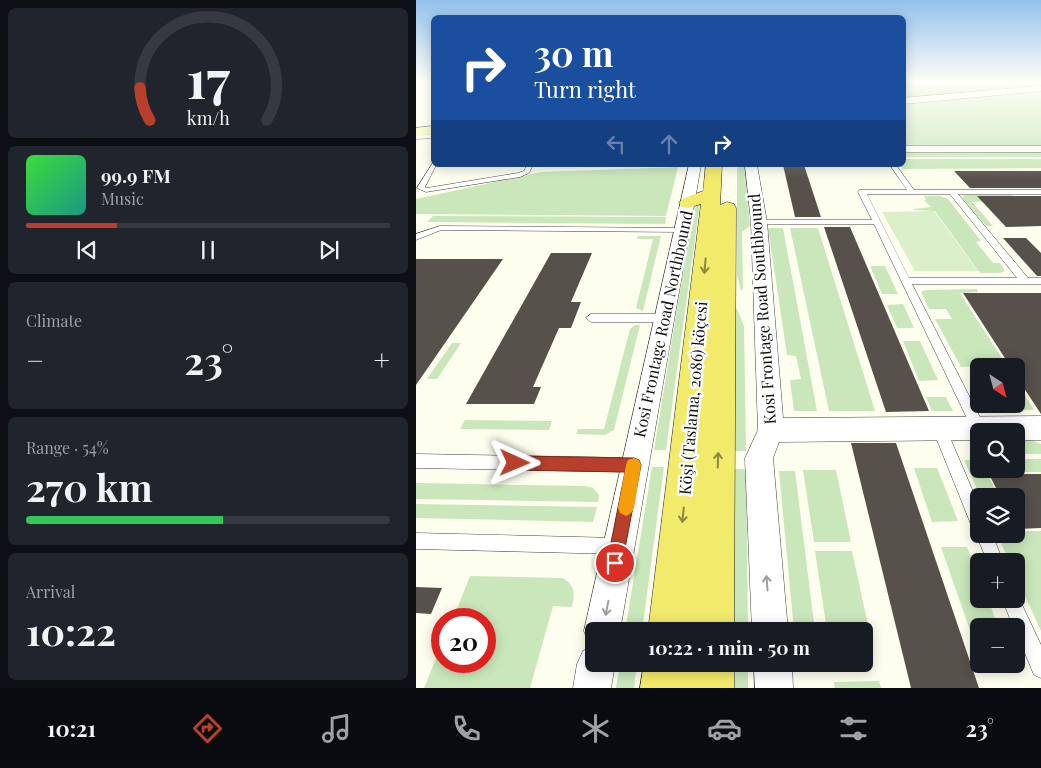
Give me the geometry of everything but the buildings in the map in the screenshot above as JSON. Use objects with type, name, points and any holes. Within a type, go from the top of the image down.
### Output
[{"type":"main road","points":[[416,127],[431,125]]},
{"type":"main road","points":[[416,132],[431,130]]},
{"type":"main road","name":"Köşi (Taslama, 2086) köçesi","points":[[711,622],[729,167]]},
{"type":"main road","name":"Köşi (Taslama, 2086) köçesi","points":[[672,622],[688,458],[704,188]]},
{"type":"main road","points":[[665,688],[667,672]]},
{"type":"main road","points":[[709,688],[710,672]]},
{"type":"street","points":[[906,149],[1041,149]]},
{"type":"street","name":"Kosi Frontage Road Northbound","points":[[604,622],[682,230],[704,188],[695,167]]},
{"type":"street","name":"Kosi Frontage Road Southbound","points":[[751,167],[759,222],[771,430],[759,458],[769,622]]},
{"type":"street","points":[[1025,428],[1041,428]]},
{"type":"street","points":[[771,430],[970,429]]},
{"type":"street","points":[[592,688],[595,672]]},
{"type":"street","points":[[773,672],[774,688]]},
{"type":"lane","points":[[416,137],[431,136]]},
{"type":"lane","points":[[432,167],[421,188],[426,190],[520,175],[527,172],[529,167]]},
{"type":"lane","points":[[894,167],[912,192]]},
{"type":"lane","points":[[977,423],[862,192],[1041,192]]},
{"type":"lane","points":[[952,192],[1025,281]]},
{"type":"lane","points":[[759,222],[876,222]]},
{"type":"lane","points":[[416,237],[440,228],[682,230]]},
{"type":"lane","points":[[906,281],[1041,280]]},
{"type":"lane","points":[[591,318],[664,318]]},
{"type":"lane","points":[[940,430],[970,502]]},
{"type":"lane","points":[[416,461],[634,465]]},
{"type":"lane","points":[[416,541],[619,546]]},
{"type":"lane","points":[[1015,608],[1041,668]]},
{"type":"green space","points":[[906,115],[1041,115],[1041,145],[906,145]]},
{"type":"green space","points":[[1041,152],[1041,157],[906,157],[906,153]]},
{"type":"green space","points":[[906,159],[1041,159],[1041,168],[903,169],[902,167],[906,167]]},
{"type":"green space","points":[[678,167],[666,216],[416,214],[416,199],[541,172]]},
{"type":"green space","points":[[737,167],[744,167],[750,226],[742,232],[743,289],[741,291],[737,275]]},
{"type":"green space","points":[[964,195],[1012,195],[1017,200],[972,202],[993,226],[986,226],[963,199]]},
{"type":"green space","points":[[924,196],[940,196],[948,199],[981,241],[976,242],[993,263],[1000,263],[1005,271],[1000,273],[980,273],[935,211],[913,209],[931,207],[924,200],[926,200]]},
{"type":"green space","points":[[700,203],[666,450],[654,450],[693,211]]},
{"type":"green space","points":[[934,211],[978,271],[915,271],[882,212]]},
{"type":"green space","points":[[433,216],[666,217],[665,224],[427,222]]},
{"type":"green space","points":[[768,228],[783,228],[817,411],[794,411],[790,380],[801,379],[796,356],[787,355]]},
{"type":"green space","points":[[790,228],[818,228],[875,411],[829,411]]},
{"type":"green space","points":[[638,236],[661,236],[643,311],[636,308],[653,239],[637,239]]},
{"type":"green space","points":[[870,266],[885,266],[898,294],[882,294]]},
{"type":"green space","points":[[977,289],[978,292],[960,293],[1002,358],[970,358],[970,367],[961,367],[935,319],[952,319],[946,309],[929,309],[921,292],[926,290]]},
{"type":"green space","points":[[903,304],[914,328],[897,328],[887,305]]},
{"type":"green space","points":[[735,309],[737,309],[744,326],[746,451],[734,451]]},
{"type":"green space","points":[[635,325],[640,325],[614,430],[605,435],[576,434],[578,429],[604,429],[630,329]]},
{"type":"green space","points":[[903,341],[920,341],[938,380],[919,381]]},
{"type":"green space","points":[[452,343],[461,343],[437,379],[427,379]]},
{"type":"green space","points":[[1025,395],[1034,410],[1025,410]]},
{"type":"green space","points":[[926,397],[946,397],[953,411],[932,411]]},
{"type":"green space","points":[[465,420],[552,421],[549,430],[460,429]]},
{"type":"green space","points":[[1025,439],[1030,439],[1041,444],[1041,454],[1025,454]]},
{"type":"green space","points":[[1025,459],[1041,459],[1041,472],[1025,472]]},
{"type":"green space","points":[[964,460],[970,460],[970,474]]},
{"type":"green space","points":[[652,467],[664,467],[643,622],[626,622]]},
{"type":"green space","points":[[914,468],[937,468],[958,521],[932,522]]},
{"type":"green space","points":[[733,469],[746,469],[748,622],[732,622]]},
{"type":"green space","points":[[803,470],[836,470],[851,542],[814,542]]},
{"type":"green space","points":[[779,471],[795,471],[814,622],[793,622]]},
{"type":"green space","points":[[972,478],[989,478],[994,488],[976,488]]},
{"type":"green space","points":[[416,483],[585,486],[593,488],[599,495],[598,502],[416,499]]},
{"type":"green space","points":[[416,504],[597,507],[593,522],[416,518]]},
{"type":"green space","points":[[1025,531],[1041,531],[1041,631],[1025,596],[1025,553],[1005,553],[1001,543],[1025,543]]},
{"type":"green space","points":[[941,547],[967,547],[970,555],[970,608],[991,608],[995,618],[970,618],[970,631]]},
{"type":"green space","points":[[815,551],[852,551],[867,622],[826,622]]},
{"type":"green space","points":[[470,576],[562,578],[572,586],[574,594],[572,607],[553,606],[530,688],[424,688],[431,671],[431,673],[496,673],[496,608],[457,608]]},
{"type":"green space","points":[[619,672],[636,672],[634,688],[616,688]]},
{"type":"green space","points":[[731,672],[748,672],[748,688],[731,688]]},
{"type":"green space","points":[[879,681],[881,688],[835,688],[834,682]]},
{"type":"slow traffic","points":[[626,508],[634,465]]},
{"type":"route","points":[[515,463],[634,465],[615,563]]}]
